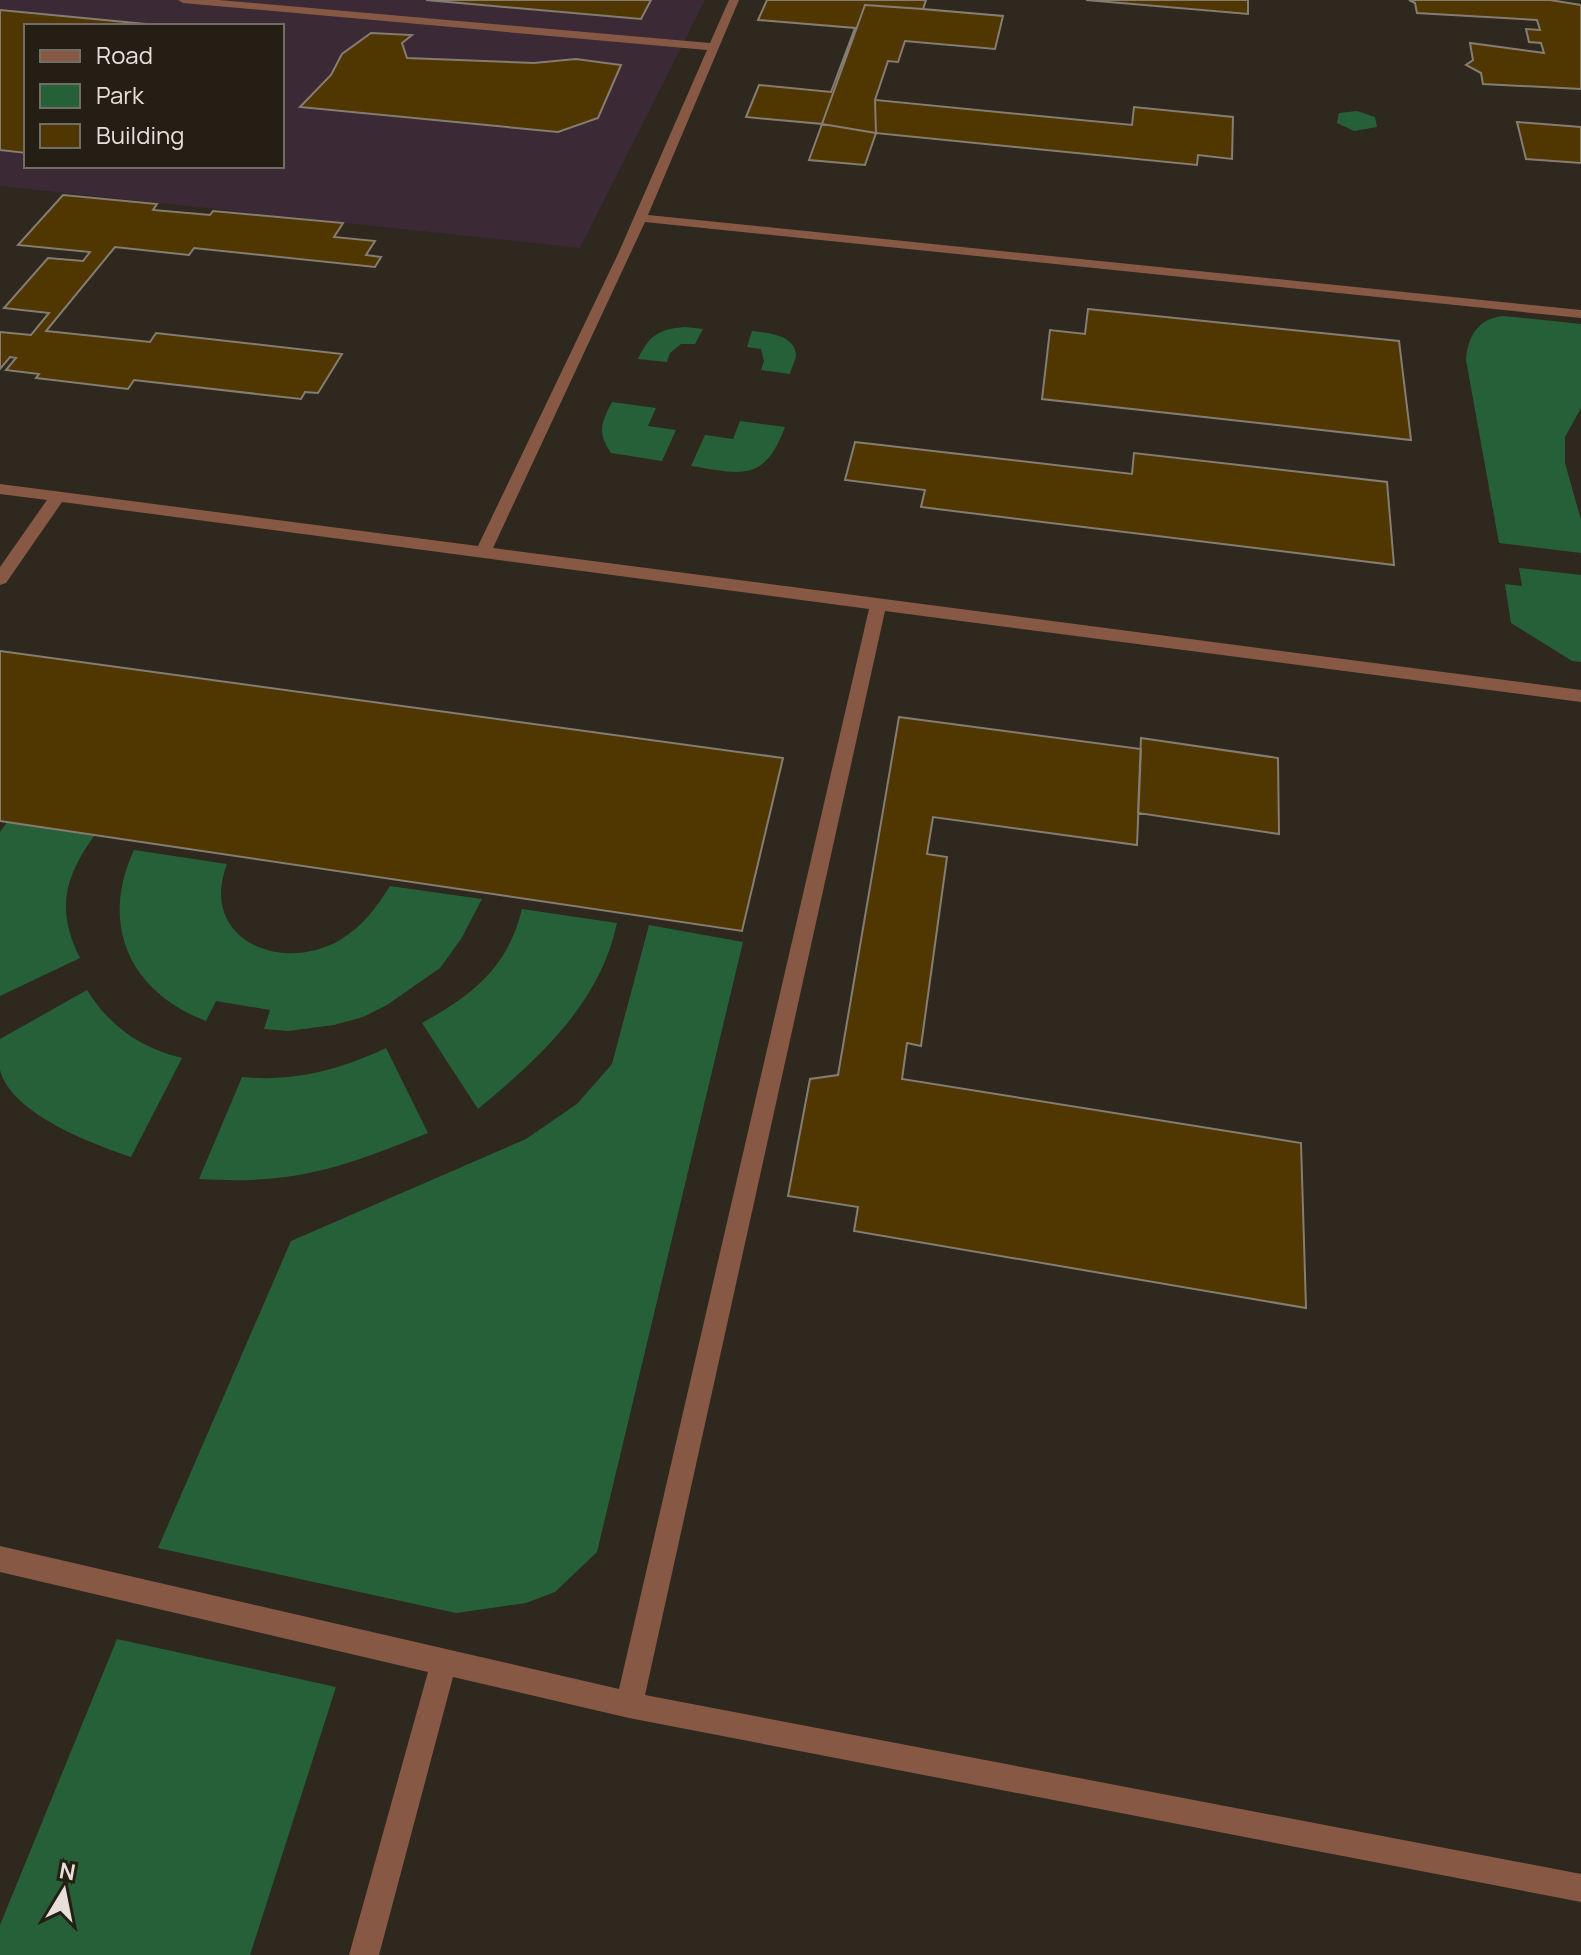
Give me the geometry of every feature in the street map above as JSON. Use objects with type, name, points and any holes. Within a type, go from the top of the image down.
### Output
[{"type":"lane","points":[[183,0],[714,47]]},
{"type":"lane","points":[[483,552],[640,218],[734,0]]},
{"type":"lane","points":[[640,218],[1581,314]]},
{"type":"lane","points":[[0,489],[1581,696]]},
{"type":"lane","points":[[0,579],[58,496]]},
{"type":"lane","points":[[629,1705],[878,604]]},
{"type":"lane","points":[[0,1559],[629,1705],[1581,1888]]},
{"type":"lane","points":[[364,1955],[444,1662]]},
{"type":"shaded area","points":[[0,0],[705,0],[580,248],[0,186]]},
{"type":"green space","points":[[1357,111],[1375,117],[1377,127],[1354,131],[1337,123],[1339,113]]},
{"type":"green space","points":[[1504,316],[1581,324],[1581,408],[1565,437],[1565,463],[1581,520],[1581,553],[1499,543],[1466,360],[1469,343],[1481,324]]},
{"type":"green space","points":[[685,327],[703,329],[695,344],[681,344],[670,353],[667,362],[638,359],[656,335]]},
{"type":"green space","points":[[752,331],[779,336],[791,343],[796,355],[790,374],[761,370],[764,361],[761,349],[747,347]]},
{"type":"green space","points":[[612,402],[656,408],[648,426],[676,430],[662,461],[611,453],[602,428]]},
{"type":"green space","points":[[740,421],[785,427],[769,458],[759,466],[738,472],[691,466],[705,435],[733,439]]},
{"type":"green space","points":[[1519,568],[1581,575],[1581,662],[1572,661],[1511,623],[1505,584],[1522,586]]},
{"type":"green space","points":[[7,822],[94,836],[76,866],[67,895],[68,925],[80,958],[0,996],[0,832]]},
{"type":"green space","points":[[134,850],[227,864],[221,890],[224,913],[235,930],[251,943],[271,951],[294,953],[317,950],[340,940],[356,929],[390,886],[482,899],[461,939],[440,968],[387,1005],[363,1017],[334,1025],[288,1031],[264,1029],[270,1010],[216,1001],[206,1021],[158,993],[128,953],[121,929],[120,904],[124,878]]},
{"type":"green space","points":[[522,909],[617,923],[597,979],[564,1028],[523,1070],[478,1109],[422,1023],[457,1002],[486,977],[508,947]]},
{"type":"green space","points":[[649,925],[743,942],[597,1552],[555,1592],[526,1603],[456,1613],[158,1548],[291,1241],[526,1139],[577,1104],[612,1064]]},
{"type":"green space","points":[[87,990],[106,1015],[128,1034],[153,1048],[182,1058],[131,1157],[76,1135],[36,1113],[7,1086],[0,1070],[0,1039]]},
{"type":"green space","points":[[386,1048],[428,1133],[369,1156],[316,1171],[263,1179],[199,1179],[242,1077],[280,1078],[316,1073]]},
{"type":"green space","points":[[117,1639],[336,1687],[250,1955],[0,1955],[0,1925]]},
{"type":"building","points":[[426,0],[651,0],[641,19]]},
{"type":"building","points":[[767,0],[926,0],[923,9],[1003,16],[995,49],[905,41],[898,62],[888,61],[875,100],[1132,125],[1134,107],[1233,117],[1232,159],[1198,155],[1197,165],[876,133],[865,165],[809,160],[822,124],[746,117],[759,85],[831,92],[855,28],[758,20]]},
{"type":"building","points":[[1086,0],[1248,0],[1248,14]]},
{"type":"building","points":[[1409,0],[1550,0],[1581,5],[1581,89],[1483,84],[1481,73],[1466,65],[1473,60],[1470,43],[1544,53],[1541,43],[1529,42],[1526,29],[1540,30],[1537,20],[1417,13],[1415,3]]},
{"type":"building","points":[[865,5],[1003,16],[995,49],[905,41],[898,62],[888,61],[875,100],[876,133],[822,124]]},
{"type":"building","points":[[0,10],[146,24],[24,24],[24,153],[0,150]]},
{"type":"building","points":[[371,33],[412,35],[402,43],[407,58],[534,63],[576,59],[621,65],[598,118],[558,132],[300,107],[331,75],[342,54]]},
{"type":"building","points":[[1517,122],[1581,127],[1581,163],[1526,159]]},
{"type":"building","points":[[63,195],[157,204],[153,210],[210,215],[213,211],[343,223],[334,237],[375,241],[366,255],[381,257],[375,267],[194,248],[189,255],[115,247],[46,331],[150,342],[156,333],[342,354],[318,393],[305,392],[301,399],[134,380],[128,389],[36,378],[39,374],[6,370],[16,358],[10,357],[0,369],[0,332],[31,335],[49,313],[4,308],[48,258],[83,261],[90,252],[18,245]]},
{"type":"building","points":[[1088,309],[1399,341],[1411,440],[1042,399],[1050,330],[1085,334]]},
{"type":"building","points":[[855,442],[1132,474],[1134,453],[1387,482],[1394,565],[921,507],[925,490],[845,480]]},
{"type":"building","points":[[0,651],[783,758],[742,931],[0,821]]},
{"type":"building","points":[[899,717],[1141,749],[1137,845],[933,817],[927,854],[947,857],[921,1046],[907,1043],[902,1079],[1301,1143],[1306,1308],[854,1231],[858,1207],[788,1196],[810,1079],[838,1075]]},
{"type":"building","points":[[1141,738],[1278,758],[1279,834],[1138,813]]}]
